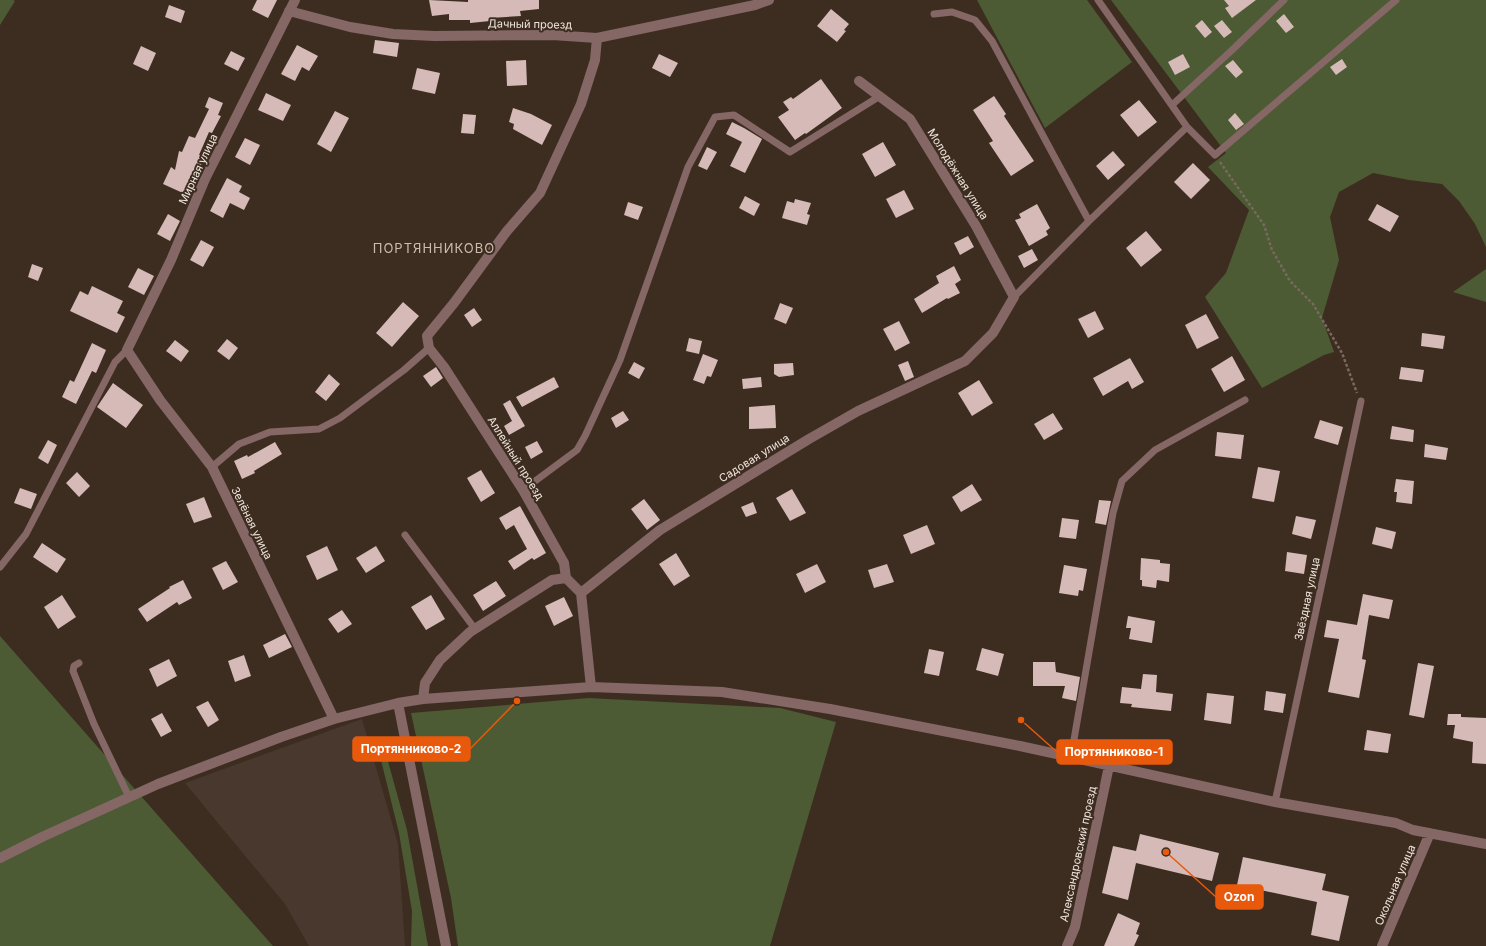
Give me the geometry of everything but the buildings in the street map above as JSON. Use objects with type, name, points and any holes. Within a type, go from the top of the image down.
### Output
[{"type":"street","name":"Мирная улица","points":[[127,350],[171,260],[205,179],[294,0]]},
{"type":"street","name":"Дачный проезд","points":[[289,11],[350,27],[393,34],[434,36],[552,34],[597,38],[755,5],[769,0]]},
{"type":"street","name":"Аллейный проезд","points":[[566,578],[564,563],[523,490],[452,380],[429,348],[427,336],[454,303],[507,231],[540,193],[581,104],[595,60],[597,38]]},
{"type":"street","name":"Молодёжная улица","points":[[859,81],[910,120],[976,226],[1014,297]]},
{"type":"street","name":"Садовая улица","points":[[581,593],[660,530],[809,439],[858,411],[965,362],[993,333],[1014,297]]},
{"type":"street","name":"Зелёная улица","points":[[127,350],[160,400],[212,467],[334,719]]},
{"type":"street","points":[[423,699],[425,683],[440,660],[475,629],[552,580],[566,578],[581,593],[591,687]]},
{"type":"street","points":[[0,858],[158,784],[280,737],[334,719],[398,703],[423,699],[591,687],[722,692],[830,709],[1071,757],[1275,802],[1396,824],[1413,830],[1486,844]]},
{"type":"street","points":[[398,703],[446,946]]},
{"type":"street","name":"Александровский проезд","points":[[1067,946],[1075,927],[1109,766]]},
{"type":"street","name":"Окольная улица","points":[[1382,946],[1430,833]]},
{"type":"lane","points":[[1098,0],[1187,127],[1215,155],[1396,0]]},
{"type":"lane","points":[[1172,105],[1284,0]]},
{"type":"lane","points":[[934,14],[952,12],[975,20],[992,41],[1089,221]]},
{"type":"lane","points":[[523,490],[577,450],[585,436],[620,360],[688,167],[715,117],[734,115],[790,152],[880,96]]},
{"type":"lane","points":[[1014,297],[1089,221],[1187,127]]},
{"type":"lane","points":[[212,467],[239,444],[270,432],[319,429],[340,418],[404,370],[429,348]]},
{"type":"lane","points":[[0,567],[26,534],[115,362],[127,350]]},
{"type":"lane","points":[[1071,757],[1113,513],[1122,481],[1155,450],[1245,400]]},
{"type":"lane","name":"Звёздная улица","points":[[1275,802],[1361,401]]},
{"type":"lane","points":[[405,535],[475,629]]},
{"type":"lane","points":[[79,663],[74,666],[73,671],[94,724],[129,797]]},
{"type":"path","points":[[1215,155],[1264,225],[1272,250],[1290,281],[1313,304],[1338,347],[1361,401]]},
{"type":"shaded area","points":[[362,719],[398,844],[405,946],[309,946],[285,904],[185,783]]},
{"type":"green space","points":[[0,0],[15,1],[0,25]]},
{"type":"green space","points":[[977,0],[1087,0],[1132,62],[1045,128]]},
{"type":"green space","points":[[1111,0],[1486,0],[1486,247],[1475,224],[1459,201],[1442,184],[1409,180],[1373,173],[1339,192],[1330,217],[1339,260],[1322,318],[1334,352],[1324,355],[1262,388],[1205,297],[1226,273],[1249,210],[1208,167],[1226,153]]},
{"type":"green space","points":[[1486,269],[1486,302],[1453,292]]},
{"type":"green space","points":[[0,636],[273,946],[0,946]]},
{"type":"green space","points":[[589,698],[780,708],[836,722],[770,946],[458,946],[451,898],[411,713]]},
{"type":"green space","points":[[384,747],[407,830],[428,946],[411,946],[412,911],[399,833],[379,752]]},
{"type":"place","name":"Портянниково-2","points":[[517,701]]},
{"type":"place","name":"Портянниково-1","points":[[1021,720]]},
{"type":"place","name":"Ozon","points":[[1166,852]]},
{"type":"district","name":"ПОРТЯННИКОВО","points":[[434,248]]}]
